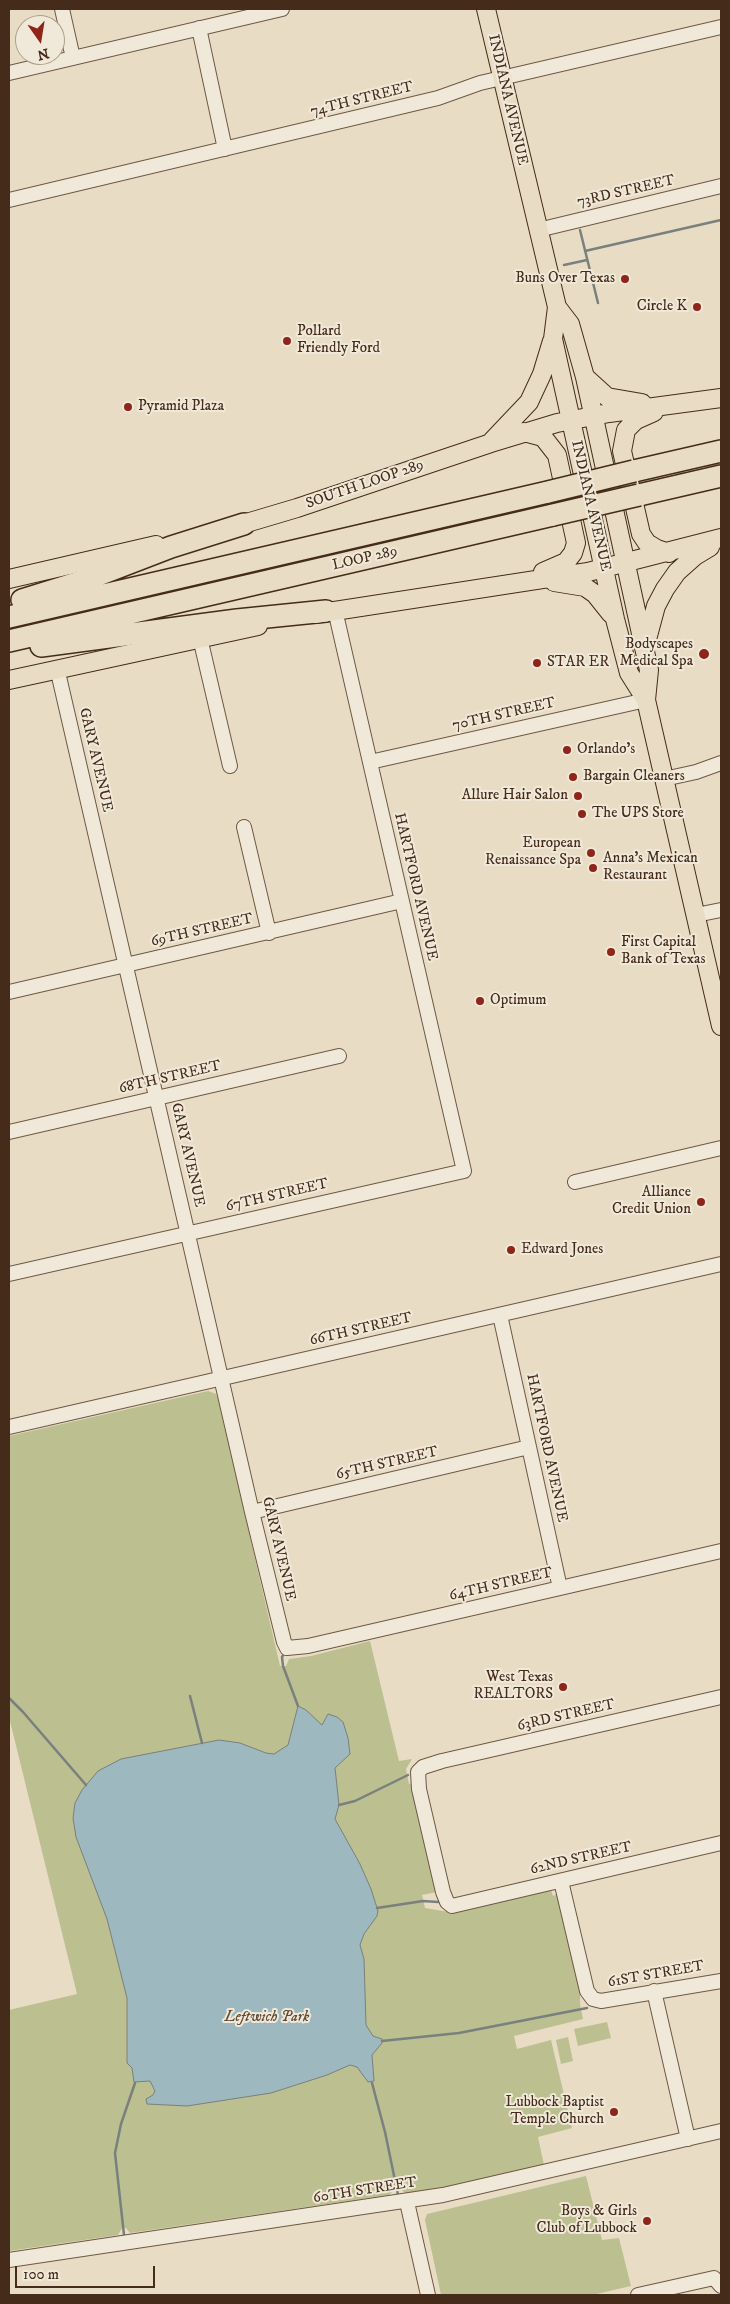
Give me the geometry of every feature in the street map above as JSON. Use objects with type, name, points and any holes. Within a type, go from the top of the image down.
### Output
[{"type":"highway","name":"LOOP 289","points":[[9,617],[721,451]]},
{"type":"highway","name":"LOOP 289","points":[[9,642],[721,476]]},
{"type":"highway","points":[[9,604],[80,582],[171,547],[244,524]]},
{"type":"highway","points":[[9,649],[113,638],[237,620],[330,611]]},
{"type":"main road","name":"INDIANA AVENUE","points":[[486,9],[557,308],[553,339],[615,619],[629,674],[646,700]]},
{"type":"main road","name":"INDIANA AVENUE","points":[[557,308],[570,324],[585,377],[649,670],[646,700],[721,1026]]},
{"type":"main road","points":[[491,442],[529,402],[542,374],[553,339]]},
{"type":"main road","points":[[585,377],[607,398],[665,406]]},
{"type":"main road","name":"SOUTH LOOP 289","points":[[9,579],[244,524],[491,442],[571,420],[721,398]]},
{"type":"main road","points":[[665,406],[636,420],[626,430],[622,450],[641,534],[647,543],[657,550],[669,553]]},
{"type":"main road","points":[[524,432],[543,438],[557,455],[576,543],[573,553],[566,562],[524,580]]},
{"type":"main road","points":[[9,680],[57,668],[330,611],[604,569],[721,540]]},
{"type":"main road","points":[[645,650],[656,606],[677,572],[695,556],[721,540]]},
{"type":"main road","points":[[524,580],[546,581],[585,587],[605,604],[615,619]]},
{"type":"street","points":[[62,9],[73,58]]},
{"type":"street","points":[[9,73],[282,9]]},
{"type":"street","name":"74TH STREET","points":[[9,200],[438,98],[465,87],[721,27]]},
{"type":"street","points":[[199,28],[225,149]]},
{"type":"street","name":"73RD STREET","points":[[538,230],[721,186]]},
{"type":"street","name":"HARTFORD AVENUE","points":[[330,611],[370,762],[464,1171]]},
{"type":"street","points":[[200,638],[230,766]]},
{"type":"street","name":"GARY AVENUE","points":[[57,668],[252,1512],[287,1648]]},
{"type":"street","name":"70TH STREET","points":[[370,762],[646,700]]},
{"type":"street","points":[[664,779],[696,772],[721,763]]},
{"type":"street","points":[[244,827],[268,933]]},
{"type":"street","name":"69TH STREET","points":[[9,992],[402,901]]},
{"type":"street","points":[[696,916],[721,910]]},
{"type":"street","name":"68TH STREET","points":[[9,1132],[339,1056]]},
{"type":"street","points":[[575,1182],[721,1148]]},
{"type":"street","name":"67TH STREET","points":[[9,1274],[464,1171]]},
{"type":"street","name":"66TH STREET","points":[[9,1428],[721,1264]]},
{"type":"street","name":"HARTFORD AVENUE","points":[[500,1315],[560,1588]]},
{"type":"street","name":"65TH STREET","points":[[252,1512],[529,1447]]},
{"type":"street","name":"64TH STREET","points":[[287,1648],[308,1646],[721,1551]]},
{"type":"street","name":"63RD STREET","points":[[450,1904],[444,1892],[419,1790],[418,1772],[422,1767],[721,1697]]},
{"type":"street","name":"62ND STREET","points":[[450,1904],[452,1906],[464,1904],[721,1843]]},
{"type":"street","name":"61ST STREET","points":[[561,1881],[587,1991],[593,1999],[601,2001],[721,1981]]},
{"type":"street","points":[[654,1991],[688,2139]]},
{"type":"street","name":"60TH STREET","points":[[9,2260],[407,2202],[721,2131]]},
{"type":"street","points":[[407,2202],[428,2295]]},
{"type":"street","points":[[638,2295],[718,2282]]},
{"type":"green space","name":"Leftwich Park","points":[[208,1391],[216,1394],[218,1399],[280,1666],[286,1666],[289,1659],[311,1656],[370,1641],[399,1761],[412,1759],[406,1769],[409,1784],[412,1783],[437,1892],[422,1895],[425,1908],[455,1913],[548,1890],[551,1890],[553,1896],[557,1894],[580,1989],[583,2019],[514,2036],[517,2049],[551,2040],[572,2128],[538,2137],[544,2165],[424,2193],[405,2193],[401,2189],[393,2191],[389,2195],[130,2233],[126,2228],[122,2228],[118,2235],[9,2251],[9,2010],[77,1994],[9,1717],[9,1436]]},
{"type":"green space","points":[[607,2022],[611,2038],[578,2046],[574,2029]]},
{"type":"green space","points":[[568,2037],[573,2061],[561,2064],[556,2040]]},
{"type":"green space","points":[[586,2176],[602,2240],[619,2238],[631,2286],[592,2295],[441,2295],[425,2220],[427,2214]]},
{"type":"water","points":[[298,1706],[306,1710],[322,1725],[328,1714],[337,1717],[343,1722],[348,1738],[350,1754],[335,1768],[339,1805],[335,1819],[360,1864],[378,1911],[377,1916],[364,1934],[360,1945],[364,1959],[366,2025],[373,2036],[382,2039],[382,2043],[372,2055],[374,2081],[368,2082],[357,2067],[350,2065],[327,2075],[271,2093],[187,2106],[147,2104],[146,2099],[153,2095],[155,2091],[150,2081],[134,2082],[132,2068],[127,2063],[127,1998],[107,1919],[76,1837],[73,1818],[75,1803],[82,1790],[98,1771],[121,1759],[219,1740],[240,1743],[266,1753],[274,1754],[288,1745]]},
{"type":"waterway","points":[[585,251],[721,220]]},
{"type":"waterway","points":[[580,230],[598,303]]},
{"type":"waterway","points":[[564,265],[587,260]]},
{"type":"waterway","points":[[285,1652],[282,1657],[283,1666],[298,1706]]},
{"type":"waterway","points":[[190,1696],[202,1743]]},
{"type":"waterway","points":[[9,1698],[86,1785]]},
{"type":"waterway","points":[[339,1805],[355,1801],[408,1775]]},
{"type":"waterway","points":[[377,1908],[423,1901],[438,1902]]},
{"type":"waterway","points":[[382,2041],[459,2033],[587,2008]]},
{"type":"waterway","points":[[124,2235],[115,2153],[121,2124],[135,2083]]},
{"type":"waterway","points":[[372,2083],[385,2132],[398,2195]]},
{"type":"place","name":"Buns Over Texas","points":[[625,279]]},
{"type":"place","name":"Circle K","points":[[697,307]]},
{"type":"place","name":"Pollard Friendly Ford","points":[[287,341]]},
{"type":"place","name":"Pyramid Plaza","points":[[128,407]]},
{"type":"place","name":"Bodyscapes Medical Spa","points":[[704,654]]},
{"type":"place","name":"STAR ER","points":[[537,663]]},
{"type":"place","name":"Orlando's","points":[[567,750]]},
{"type":"place","name":"Bargain Cleaners","points":[[573,777]]},
{"type":"place","name":"Allure Hair Salon","points":[[578,796]]},
{"type":"place","name":"The UPS Store","points":[[582,814]]},
{"type":"place","name":"European Renaissance Spa","points":[[591,853]]},
{"type":"place","name":"Anna's Mexican Restaurant","points":[[593,868]]},
{"type":"place","name":"First Capital Bank of Texas","points":[[611,952]]},
{"type":"place","name":"Optimum","points":[[480,1001]]},
{"type":"place","name":"Alliance Credit Union","points":[[701,1202]]},
{"type":"place","name":"Edward Jones","points":[[511,1250]]},
{"type":"place","name":"West Texas REALTORS","points":[[563,1687]]},
{"type":"place","name":"Lubbock Baptist Temple Church","points":[[614,2112]]},
{"type":"place","name":"Boys & Girls Club of Lubbock","points":[[647,2221]]}]
